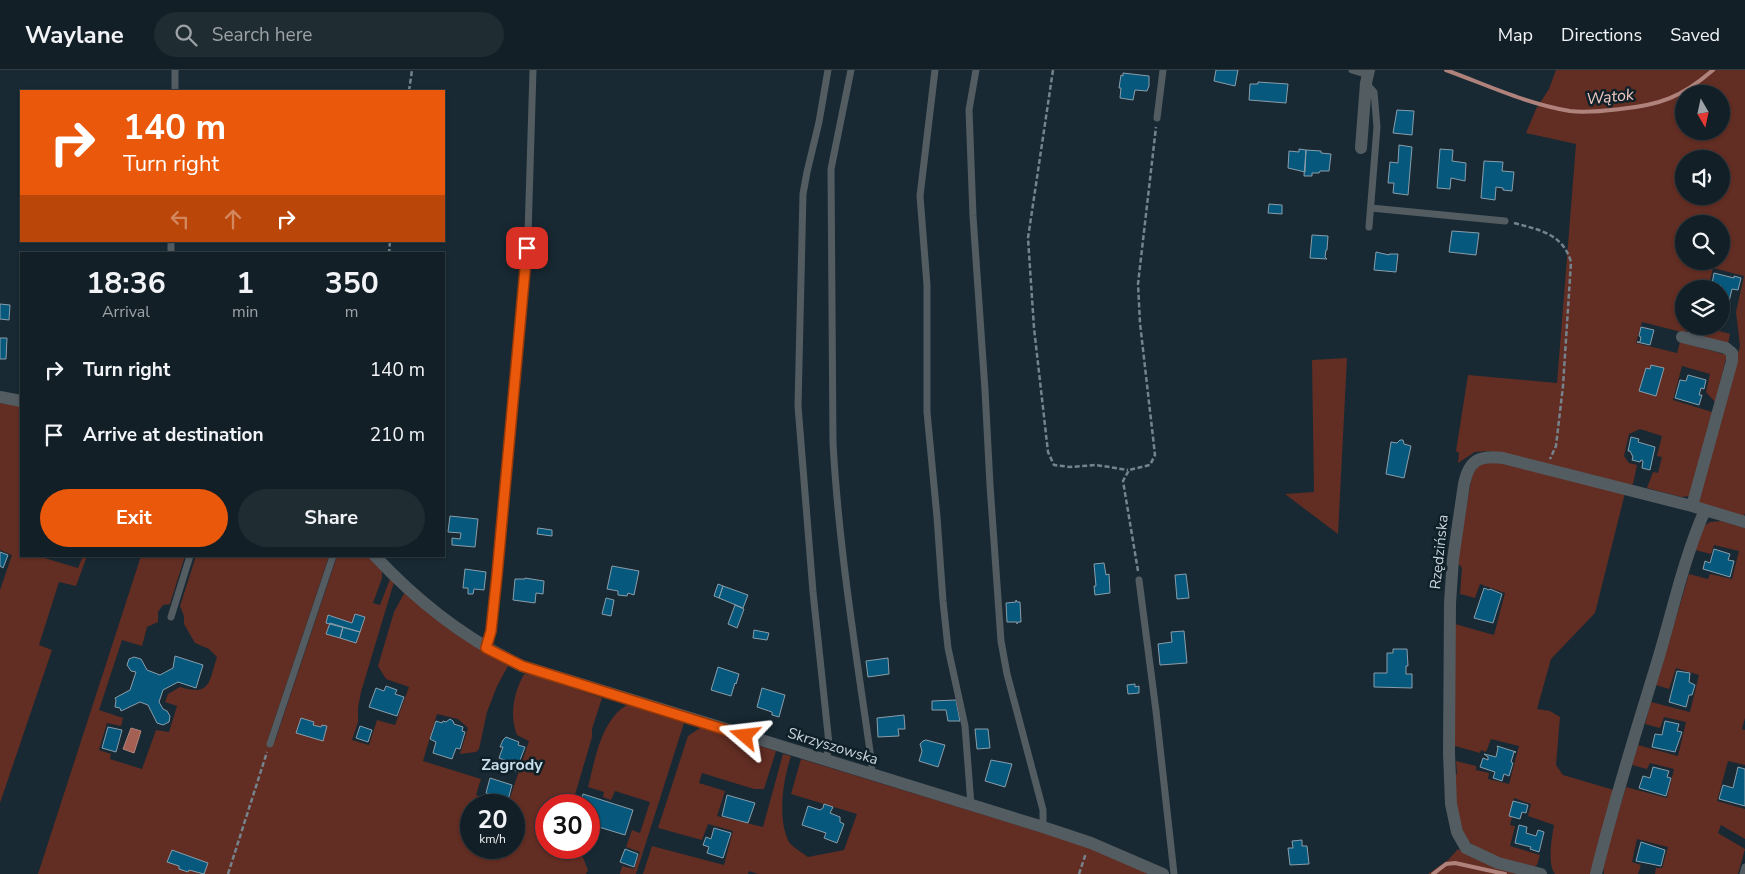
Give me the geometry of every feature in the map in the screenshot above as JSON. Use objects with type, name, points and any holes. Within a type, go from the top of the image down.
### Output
[{"type":"street","points":[[1361,148],[1367,76]]},
{"type":"street","points":[[1682,337],[1726,348],[1732,353],[1732,361],[1692,506]]},
{"type":"street","points":[[0,397],[20,400]]},
{"type":"street","name":"Rzędzińska","points":[[1541,874],[1498,863],[1466,848],[1457,832],[1451,804],[1450,603],[1453,559],[1466,473],[1470,466],[1478,459],[1488,456],[1503,458],[1692,506],[1745,522]]},
{"type":"street","points":[[1596,874],[1677,590],[1697,528],[1705,510]]},
{"type":"street","name":"Skrzyszowska","points":[[377,557],[416,595],[486,648],[522,666],[1043,827],[1092,843],[1164,874]]},
{"type":"lane","points":[[174,90],[175,70]]},
{"type":"lane","points":[[486,648],[491,631],[527,268],[533,70]]},
{"type":"lane","points":[[826,761],[828,744],[813,592],[798,406],[803,194],[820,122],[828,70]]},
{"type":"lane","points":[[851,70],[831,169],[833,443],[834,470],[851,618],[872,766],[871,774]]},
{"type":"lane","points":[[935,70],[920,196],[927,285],[927,412],[948,648],[965,726],[971,806]]},
{"type":"lane","points":[[976,70],[969,110],[972,208],[1000,641],[1043,810],[1043,827]]},
{"type":"lane","points":[[1157,118],[1163,70]]},
{"type":"lane","points":[[1352,70],[1367,76],[1374,92],[1376,127],[1369,228]]},
{"type":"lane","points":[[1371,208],[1505,221]]},
{"type":"lane","points":[[171,617],[190,557]]},
{"type":"lane","points":[[270,744],[333,557]]},
{"type":"lane","points":[[1139,580],[1174,874]]},
{"type":"lane","points":[[1743,874],[1745,867]]},
{"type":"path","points":[[409,90],[412,70]]},
{"type":"path","points":[[1053,70],[1028,238],[1034,328],[1048,452],[1054,464],[1070,468],[1096,464],[1129,470],[1150,465],[1155,455],[1140,323],[1138,284],[1157,118]]},
{"type":"path","points":[[1505,221],[1550,234],[1559,240],[1568,252],[1571,262],[1563,386],[1556,446],[1550,459],[1541,468]]},
{"type":"path","points":[[1129,470],[1123,481],[1139,580]]},
{"type":"path","points":[[228,874],[270,744]]},
{"type":"path","points":[[1079,874],[1085,855],[1092,843]]},
{"type":"shaded area","points":[[1556,70],[1745,70],[1745,513],[1743,519],[1698,504],[1740,346],[1736,312],[1744,276],[1721,270],[1730,270],[1730,215],[1675,215],[1675,270],[1713,270],[1710,280],[1675,280],[1675,330],[1642,322],[1636,343],[1677,353],[1680,342],[1727,355],[1715,402],[1706,392],[1710,374],[1682,366],[1673,400],[1712,412],[1690,496],[1681,497],[1647,488],[1653,472],[1658,473],[1662,457],[1657,456],[1662,436],[1640,429],[1629,434],[1624,456],[1629,463],[1637,465],[1633,484],[1628,485],[1489,451],[1475,452],[1458,463],[1459,453],[1456,451],[1468,375],[1557,383],[1576,144],[1526,133],[1536,109],[1549,89]]},
{"type":"shaded area","points":[[1693,335],[1730,335],[1728,344]]},
{"type":"shaded area","points":[[1347,358],[1338,534],[1285,494],[1314,492],[1312,360]]},
{"type":"shaded area","points":[[0,403],[20,406],[20,557],[41,557],[78,568],[83,557],[87,557],[76,586],[59,582],[39,645],[52,650],[0,803],[0,590],[12,555],[0,550]]},
{"type":"shaded area","points":[[1486,460],[1625,493],[1595,613],[1551,659],[1537,709],[1550,711],[1560,717],[1556,765],[1563,775],[1614,790],[1591,874],[1555,874],[1551,864],[1551,843],[1554,825],[1528,816],[1531,804],[1514,798],[1509,816],[1512,817],[1510,825],[1515,826],[1510,846],[1540,855],[1537,865],[1532,868],[1481,851],[1466,838],[1459,823],[1454,775],[1457,774],[1456,761],[1476,766],[1476,770],[1489,773],[1488,779],[1509,784],[1519,746],[1491,739],[1486,752],[1481,750],[1480,753],[1455,746],[1455,624],[1494,635],[1505,593],[1480,584],[1475,598],[1460,594],[1462,568],[1457,562],[1472,475],[1479,465]]},
{"type":"shaded area","points":[[1721,521],[1745,528],[1745,718],[1742,729],[1745,730],[1745,765],[1728,761],[1717,801],[1745,809],[1745,839],[1721,825],[1718,833],[1745,849],[1738,874],[1655,874],[1656,868],[1662,868],[1668,847],[1637,839],[1632,862],[1641,865],[1638,874],[1604,874],[1603,864],[1626,787],[1667,798],[1674,769],[1650,763],[1647,769],[1632,765],[1638,745],[1678,756],[1686,722],[1664,717],[1660,728],[1645,724],[1651,702],[1690,712],[1699,675],[1676,668],[1669,689],[1656,685],[1689,574],[1708,579],[1710,574],[1732,579],[1739,551],[1714,545],[1711,554],[1695,550],[1701,528],[1710,522]]},
{"type":"shaded area","points":[[141,557],[185,557],[170,604],[163,605],[158,612],[158,622],[147,627],[142,646],[122,640],[99,710],[123,718],[121,726],[107,723],[99,750],[111,754],[110,759],[142,769],[156,730],[169,732],[177,706],[165,702],[168,694],[180,687],[198,690],[207,685],[210,680],[217,657],[209,649],[195,643],[184,624],[184,616],[180,606],[196,557],[329,557],[268,739],[275,741],[337,557],[369,557],[382,571],[382,578],[373,603],[380,605],[390,579],[394,582],[361,692],[358,722],[352,740],[369,745],[377,720],[395,725],[409,687],[386,679],[378,666],[394,612],[405,592],[508,666],[497,686],[487,712],[479,749],[476,752],[460,754],[468,728],[458,719],[437,714],[423,761],[481,779],[476,794],[460,794],[460,859],[525,859],[525,794],[511,794],[529,741],[517,735],[513,719],[515,696],[524,674],[602,698],[575,794],[535,794],[535,859],[584,859],[588,870],[586,874],[38,874]]},
{"type":"shaded area","points":[[627,705],[684,723],[636,874],[620,874],[622,866],[634,869],[640,852],[626,847],[632,830],[640,833],[650,802],[615,791],[611,800],[603,797],[604,792],[588,787],[605,730],[618,712]]},
{"type":"shaded area","points":[[131,728],[141,731],[134,753],[123,749]]},
{"type":"shaded area","points":[[700,728],[776,751],[764,789],[754,789],[702,773],[699,783],[725,791],[717,816],[763,827],[783,754],[791,756],[782,799],[783,822],[789,842],[808,857],[844,850],[857,814],[791,794],[801,759],[1079,844],[1150,874],[758,874],[749,871],[748,874],[643,874],[652,846],[724,865],[733,831],[708,824],[702,840],[658,828],[688,736]]},
{"type":"shaded area","points":[[1458,849],[1484,862],[1530,874],[1428,874],[1448,860]]},
{"type":"building","points":[[1216,70],[1238,70],[1235,86],[1214,81]]},
{"type":"building","points":[[1123,73],[1149,76],[1147,91],[1135,90],[1133,100],[1120,98],[1121,88],[1119,88]]},
{"type":"building","points":[[1258,82],[1288,84],[1286,103],[1249,100],[1250,84],[1258,84]]},
{"type":"building","points":[[1397,110],[1414,111],[1412,135],[1393,133]]},
{"type":"building","points":[[1399,145],[1412,147],[1408,195],[1393,193],[1394,183],[1388,183],[1390,162],[1398,163]]},
{"type":"building","points":[[1299,149],[1306,150],[1305,172],[1288,168],[1289,151],[1299,152]]},
{"type":"building","points":[[1440,149],[1453,150],[1452,161],[1466,163],[1465,181],[1451,178],[1450,189],[1437,188]]},
{"type":"building","points":[[1306,150],[1331,154],[1329,171],[1320,171],[1319,173],[1312,173],[1312,176],[1304,176]]},
{"type":"building","points":[[1484,161],[1503,162],[1502,171],[1514,172],[1512,191],[1496,187],[1495,200],[1481,198]]},
{"type":"building","points":[[1269,204],[1282,205],[1282,214],[1268,213]]},
{"type":"building","points":[[1452,231],[1479,233],[1476,255],[1449,252]]},
{"type":"building","points":[[1312,235],[1328,236],[1325,257],[1327,259],[1310,258]]},
{"type":"building","points":[[1376,252],[1389,255],[1398,254],[1396,272],[1374,270]]},
{"type":"building","points":[[1714,273],[1741,278],[1738,290],[1732,289],[1730,298],[1730,280],[1713,280]]},
{"type":"building","points":[[0,304],[10,305],[9,320],[0,319]]},
{"type":"building","points":[[1641,327],[1654,330],[1650,345],[1637,342],[1640,342]]},
{"type":"building","points":[[0,338],[7,338],[6,359],[0,359]]},
{"type":"building","points":[[1651,365],[1664,368],[1656,396],[1639,391],[1646,368],[1650,369]]},
{"type":"building","points":[[1688,375],[1706,380],[1704,389],[1701,388],[1699,395],[1702,395],[1699,405],[1675,398],[1680,380],[1686,381]]},
{"type":"building","points":[[1631,437],[1639,439],[1638,442],[1655,447],[1650,470],[1642,468],[1643,461],[1632,460],[1633,457],[1630,451],[1628,451]]},
{"type":"building","points":[[1403,440],[1404,444],[1411,446],[1404,478],[1386,474],[1391,442],[1397,443]]},
{"type":"building","points":[[450,516],[478,519],[475,547],[452,545],[452,538],[460,539],[461,533],[448,532]]},
{"type":"building","points":[[538,528],[552,530],[552,536],[537,534]]},
{"type":"building","points":[[1714,549],[1730,554],[1728,560],[1734,561],[1730,577],[1703,569],[1705,561],[1710,563]]},
{"type":"building","points":[[0,552],[8,555],[3,568],[0,566]]},
{"type":"building","points":[[1104,563],[1106,575],[1109,574],[1110,593],[1095,595],[1094,564]]},
{"type":"building","points":[[612,566],[639,571],[634,595],[628,593],[627,596],[618,595],[618,591],[607,589]]},
{"type":"building","points":[[465,569],[486,572],[484,590],[474,589],[473,594],[468,594],[468,588],[463,588]]},
{"type":"building","points":[[1186,574],[1189,598],[1177,599],[1175,575]]},
{"type":"building","points":[[525,578],[544,581],[543,594],[536,593],[535,603],[513,600],[515,579]]},
{"type":"building","points":[[718,584],[723,586],[719,598],[714,596]]},
{"type":"building","points":[[723,586],[748,595],[743,608],[719,598]]},
{"type":"building","points":[[1484,588],[1502,594],[1493,623],[1474,618]]},
{"type":"building","points":[[606,598],[614,600],[611,616],[602,614]]},
{"type":"building","points":[[1016,600],[1020,602],[1021,622],[1017,624],[1017,622],[1007,622],[1006,603],[1016,602]]},
{"type":"building","points":[[735,605],[744,609],[737,628],[728,624]]},
{"type":"building","points":[[355,614],[365,617],[360,632],[326,623],[328,615],[352,623]]},
{"type":"building","points":[[330,623],[343,627],[340,638],[326,634]]},
{"type":"building","points":[[343,627],[360,632],[356,643],[340,638]]},
{"type":"building","points":[[754,630],[769,633],[767,640],[753,638]]},
{"type":"building","points":[[1184,631],[1187,663],[1160,665],[1158,644],[1172,642],[1171,632]]},
{"type":"building","points":[[1393,649],[1407,649],[1408,666],[1406,666],[1406,674],[1412,674],[1412,688],[1374,687],[1374,673],[1387,673],[1387,653],[1393,653]]},
{"type":"building","points":[[175,656],[203,665],[196,688],[178,682],[163,690],[159,702],[170,716],[169,722],[163,725],[157,723],[148,705],[140,702],[121,711],[120,708],[115,707],[115,698],[130,690],[136,672],[131,671],[127,665],[129,659],[134,657],[141,659],[147,670],[160,675],[173,668]]},
{"type":"building","points":[[888,658],[889,674],[868,677],[866,661]]},
{"type":"building","points":[[718,667],[739,674],[731,696],[711,690]]},
{"type":"building","points":[[1677,671],[1690,673],[1689,682],[1695,685],[1692,695],[1689,695],[1686,707],[1669,702]]},
{"type":"building","points":[[1135,684],[1135,687],[1139,686],[1139,693],[1128,694],[1127,685]]},
{"type":"building","points":[[386,686],[397,690],[395,694],[404,697],[397,716],[369,707],[376,688],[384,691]]},
{"type":"building","points":[[762,688],[785,695],[779,717],[772,715],[772,712],[757,707]]},
{"type":"building","points":[[956,700],[960,721],[948,721],[946,710],[932,710],[932,701]]},
{"type":"building","points":[[904,715],[905,729],[898,729],[899,736],[878,737],[877,718]]},
{"type":"building","points":[[301,718],[314,722],[313,725],[327,726],[323,741],[296,733]]},
{"type":"building","points":[[450,719],[454,724],[463,727],[462,731],[465,732],[460,749],[456,748],[452,759],[433,753],[436,742],[430,739],[436,721],[442,723]]},
{"type":"building","points":[[1665,721],[1679,724],[1677,731],[1682,732],[1675,752],[1652,747],[1655,734],[1662,735]]},
{"type":"building","points":[[360,726],[372,730],[368,742],[356,738]]},
{"type":"building","points":[[108,727],[122,730],[116,752],[102,748]]},
{"type":"building","points":[[975,729],[988,729],[990,748],[977,749]]},
{"type":"building","points":[[506,737],[519,742],[518,745],[525,747],[516,771],[504,768],[507,761],[499,758],[503,747],[500,747]]},
{"type":"building","points":[[926,740],[945,745],[938,767],[919,761],[922,751],[920,744]]},
{"type":"building","points":[[1497,746],[1516,752],[1514,752],[1511,762],[1513,763],[1509,776],[1504,774],[1502,781],[1493,778],[1495,772],[1480,767],[1483,758],[1488,760],[1488,757],[1484,754],[1496,757]]},
{"type":"building","points":[[991,760],[1012,764],[1005,787],[985,781]]},
{"type":"building","points":[[1653,767],[1669,771],[1667,777],[1671,778],[1666,796],[1639,788],[1643,776],[1650,778]]},
{"type":"building","points":[[1738,767],[1745,769],[1745,806],[1719,799],[1723,785],[1733,788]]},
{"type":"building","points":[[490,778],[512,785],[510,794],[486,793]]},
{"type":"building","points":[[727,795],[755,803],[748,823],[722,816]]},
{"type":"building","points":[[600,799],[633,810],[625,835],[600,827]]},
{"type":"building","points":[[1513,801],[1528,805],[1526,813],[1522,812],[1520,819],[1509,816]]},
{"type":"building","points":[[824,804],[833,807],[830,813],[840,817],[840,822],[844,824],[837,843],[824,838],[826,833],[802,825],[808,806],[820,810]]},
{"type":"building","points":[[1519,825],[1527,827],[1526,833],[1536,836],[1538,830],[1544,832],[1539,852],[1530,849],[1531,847],[1515,843]]},
{"type":"building","points":[[714,828],[731,833],[723,858],[707,853],[709,847],[703,845],[706,837],[711,839]]},
{"type":"building","points":[[1302,840],[1302,846],[1307,846],[1309,864],[1290,865],[1288,848],[1293,848],[1292,841]]},
{"type":"building","points":[[1641,842],[1665,850],[1661,866],[1636,861]]},
{"type":"building","points":[[625,849],[638,854],[634,867],[620,862]]},
{"type":"building","points":[[172,850],[208,863],[204,874],[189,870],[188,872],[179,869],[179,866],[167,862]]},
{"type":"waterway","name":"Wątok","points":[[1446,70],[1538,104],[1583,112],[1634,107],[1659,102],[1691,87],[1713,70]]},
{"type":"waterway","points":[[1433,874],[1446,864],[1455,863],[1505,874]]},
{"type":"district","name":"Zagrody","points":[[512,764]]},
{"type":"route","points":[[527,248],[527,268],[497,575],[491,631],[486,648],[522,666],[745,736]]}]
